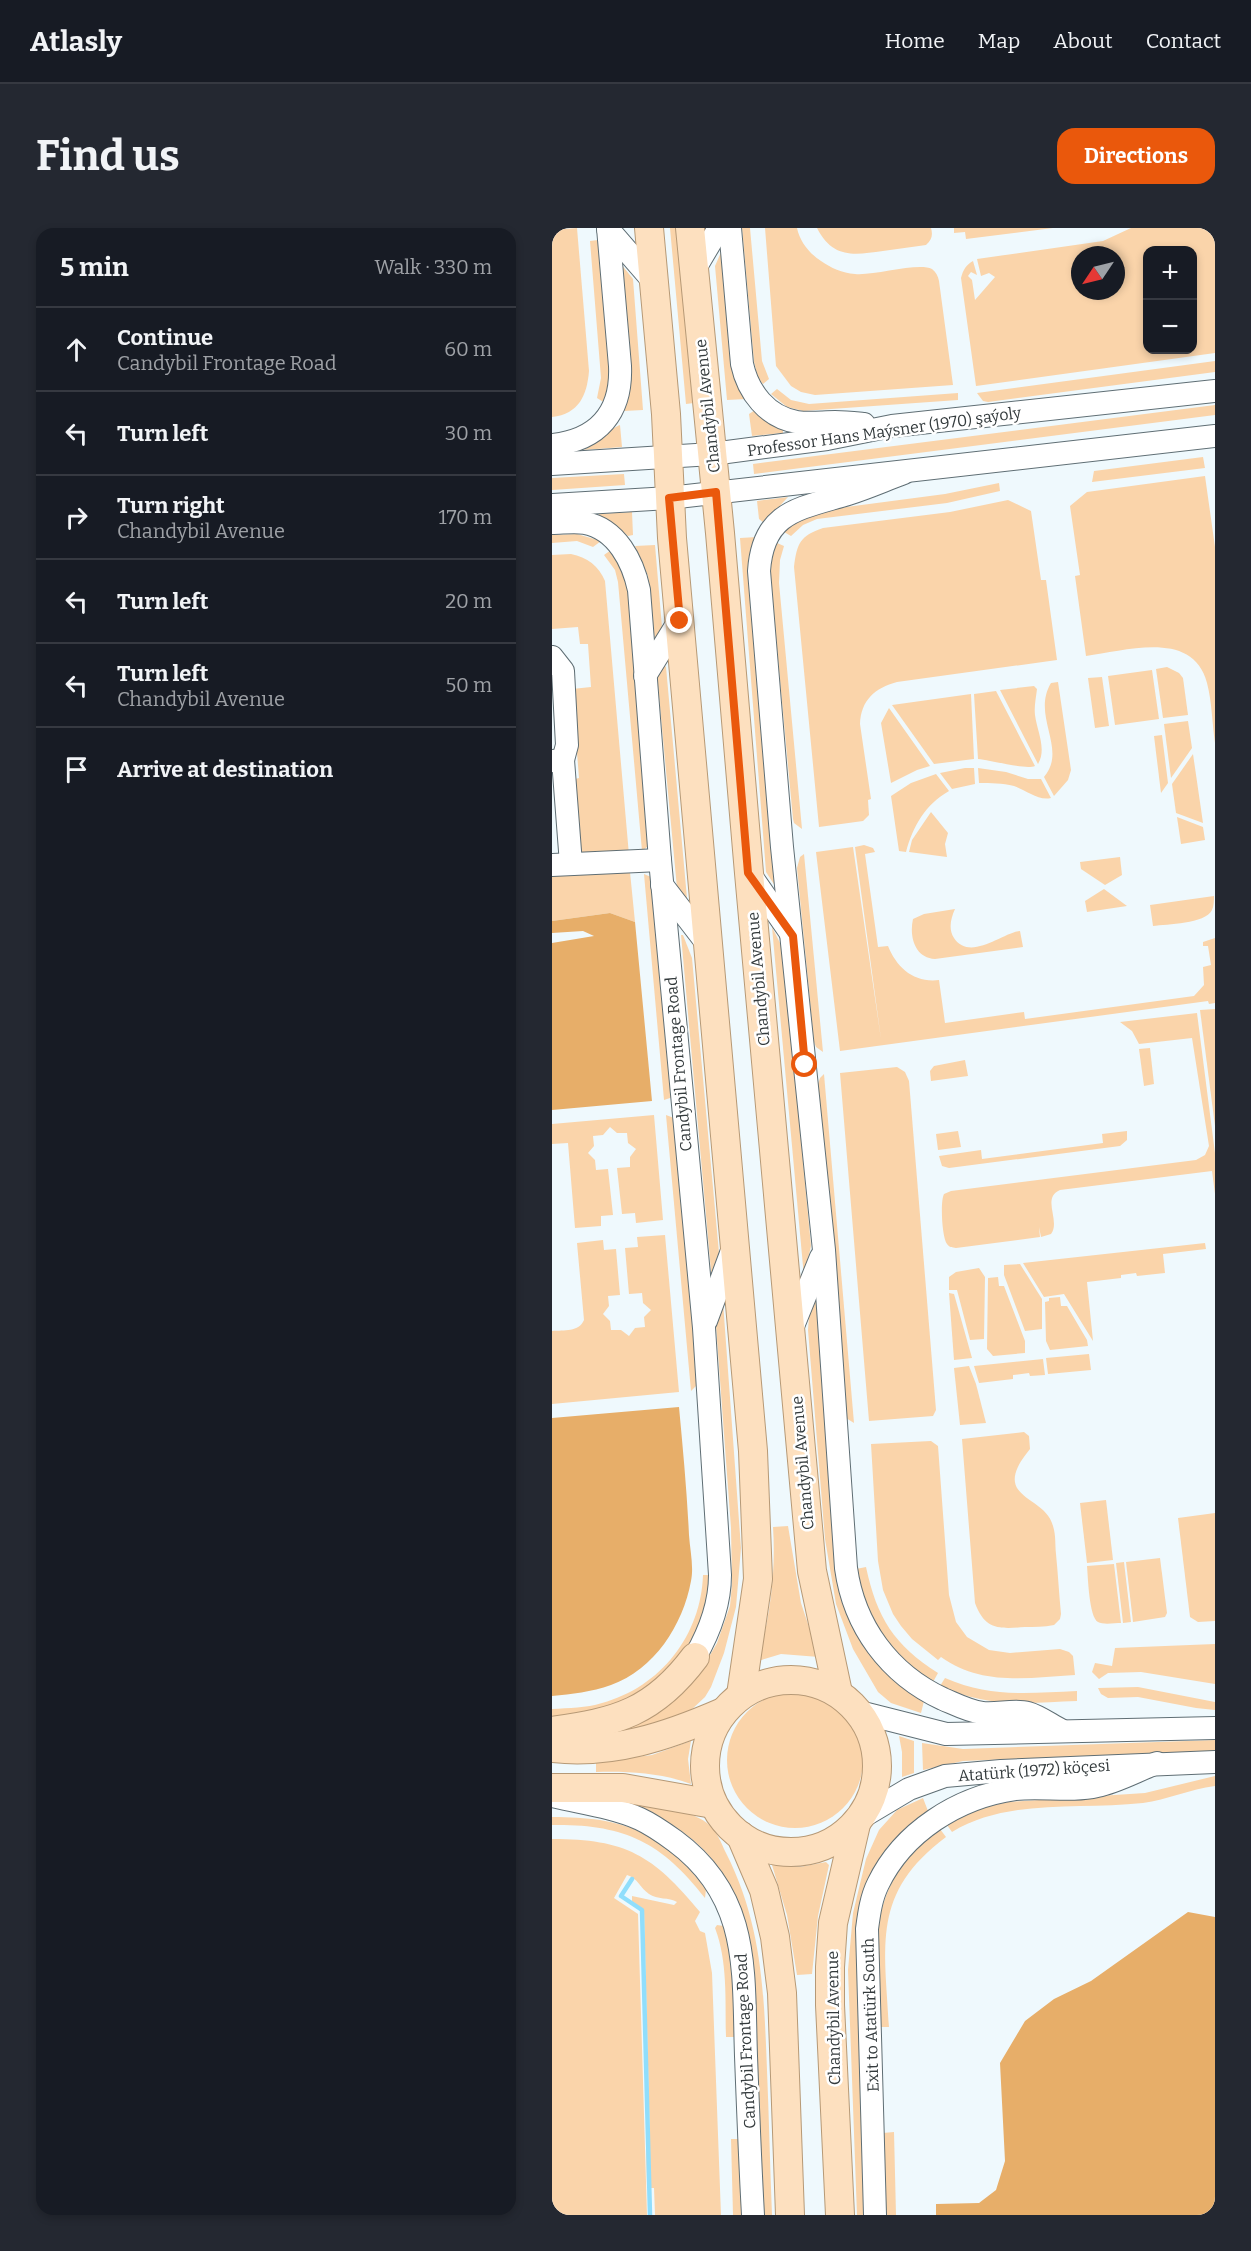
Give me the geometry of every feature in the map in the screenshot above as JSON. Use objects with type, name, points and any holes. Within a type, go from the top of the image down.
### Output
[{"type":"main road","points":[[552,1748],[592,1749],[638,1743],[686,1728],[732,1703],[764,1683],[789,1679],[815,1682],[838,1693],[860,1712],[871,1731],[877,1753],[878,1775],[873,1797],[859,1821],[836,1840],[813,1850],[788,1853],[763,1848],[741,1836],[725,1822],[713,1803],[706,1780],[705,1756],[711,1733],[732,1703],[757,1596],[758,1558],[753,1451],[669,498],[668,457],[649,228]]},
{"type":"main road","name":"Chandybil Avenue","points":[[690,228],[716,492],[748,873],[812,1571],[838,1693]]},
{"type":"main road","points":[[552,1731],[593,1725],[632,1712],[663,1692],[679,1678],[695,1657]]},
{"type":"main road","points":[[552,1788],[623,1788],[713,1803]]},
{"type":"main road","name":"Chandybil Avenue","points":[[841,2213],[830,2017],[830,1967],[833,1923],[859,1821]]},
{"type":"main road","points":[[741,1836],[764,1890],[779,1961],[790,2215]]},
{"type":"street","points":[[694,270],[719,228]]},
{"type":"street","points":[[730,228],[742,364],[747,383],[753,393],[772,412],[784,419],[799,423],[837,422],[892,426]]},
{"type":"street","points":[[608,229],[654,282]]},
{"type":"street","points":[[552,445],[576,440],[596,429],[606,420],[618,397],[621,383],[620,366],[608,229]]},
{"type":"street","name":"Professor Hans Maýsner (1970) şaýoly","points":[[552,464],[712,454],[827,439],[892,426],[1215,391]]},
{"type":"street","points":[[552,505],[669,498],[1215,436]]},
{"type":"street","points":[[904,473],[849,494],[802,507],[779,521],[764,542],[759,571],[782,847],[824,1250],[846,1568],[848,1583],[859,1617],[882,1654],[918,1686],[970,1710],[983,1713],[1028,1713],[1061,1730]]},
{"type":"street","name":"Candybil Frontage Road","points":[[552,524],[585,523],[610,536],[630,560],[639,590],[662,885],[704,1328],[720,1588],[713,1618],[695,1657]]},
{"type":"street","points":[[645,676],[680,621]]},
{"type":"street","points":[[552,657],[563,671],[567,745],[557,760],[561,865],[660,860]]},
{"type":"street","points":[[748,873],[793,936]]},
{"type":"street","points":[[662,885],[709,946]]},
{"type":"street","points":[[704,1328],[735,1241]]},
{"type":"street","points":[[791,1331],[824,1250]]},
{"type":"street","points":[[860,1712],[946,1734],[1215,1728]]},
{"type":"street","name":"Atatürk (1972) köçesi","points":[[859,1821],[909,1790],[945,1776],[1001,1771],[1215,1762]]},
{"type":"street","name":"Exit to Atatürk South","points":[[875,2215],[867,1929],[872,1898],[887,1868],[896,1854],[919,1832],[955,1808],[975,1800],[1016,1789],[1098,1786],[1157,1763]]},
{"type":"street","name":"Candybil Frontage Road","points":[[552,1796],[621,1812],[660,1830],[694,1856],[710,1874],[731,1913],[737,1930],[743,1971],[753,2215]]},
{"type":"shaded area","points":[[577,228],[588,380],[580,402],[569,412],[552,417],[552,230]]},
{"type":"shaded area","points":[[670,228],[678,228],[694,403],[686,404]]},
{"type":"shaded area","points":[[742,228],[750,228],[762,361],[769,379],[763,384],[758,378],[754,362]]},
{"type":"shaded area","points":[[765,228],[797,228],[806,247],[813,254],[829,266],[846,273],[863,274],[917,267],[932,269],[939,281],[953,385],[815,395],[801,392],[791,386],[776,366]]},
{"type":"shaded area","points":[[817,228],[931,228],[932,235],[926,245],[854,254],[837,250],[823,238]]},
{"type":"shaded area","points":[[954,228],[1053,228],[966,239],[965,232],[954,233]]},
{"type":"shaded area","points":[[1131,228],[1215,228],[1215,353],[976,386],[961,278],[964,270],[973,261],[977,275],[971,272],[968,276],[972,280],[975,300],[995,277],[989,273],[981,276],[977,259],[1103,241]]},
{"type":"shaded area","points":[[598,240],[611,379],[605,403],[597,398],[601,378],[590,241]]},
{"type":"shaded area","points":[[722,250],[746,399],[727,400],[715,266]]},
{"type":"shaded area","points":[[621,264],[633,279],[643,410],[624,411],[630,386]]},
{"type":"shaded area","points":[[1215,361],[1215,372],[988,402],[983,401],[977,393]]},
{"type":"shaded area","points":[[777,389],[791,400],[809,404],[958,393],[958,400],[803,411],[787,407],[771,394]]},
{"type":"shaded area","points":[[1215,405],[1215,415],[754,474],[753,464]]},
{"type":"shaded area","points":[[755,410],[783,429],[783,433],[752,436],[749,414]]},
{"type":"shaded area","points":[[620,425],[622,447],[584,450],[613,429]]},
{"type":"shaded area","points":[[1203,457],[1205,468],[1092,482],[1094,471]]},
{"type":"shaded area","points":[[624,474],[625,485],[552,490],[552,478]]},
{"type":"shaded area","points":[[1205,476],[1215,547],[1215,743],[1207,683],[1199,666],[1188,655],[1173,649],[1156,647],[1086,656],[1075,576],[1080,575],[1070,506],[1087,492]]},
{"type":"shaded area","points":[[999,483],[1000,491],[947,503],[817,519],[803,525],[791,536],[784,532],[816,511],[945,494]]},
{"type":"shaded area","points":[[788,497],[764,523],[759,519],[757,501]]},
{"type":"shaded area","points":[[1008,500],[1031,511],[1041,580],[1046,580],[1057,660],[897,682],[876,692],[863,708],[860,724],[871,799],[868,800],[869,815],[863,821],[819,827],[794,567],[798,546],[809,534],[823,528],[950,512]]},
{"type":"shaded area","points":[[632,512],[633,535],[628,536],[598,514]]},
{"type":"shaded area","points":[[577,534],[601,541],[593,547],[577,541],[552,543],[552,535]]},
{"type":"shaded area","points":[[757,537],[777,889],[766,872],[740,538]]},
{"type":"shaded area","points":[[777,543],[784,546],[780,560],[779,583],[802,829],[794,823],[793,819],[771,584],[771,558]]},
{"type":"shaded area","points":[[655,545],[662,627],[657,642],[655,642],[648,576],[635,546]]},
{"type":"shaded area","points":[[611,550],[627,581],[650,838],[647,847],[642,851],[618,582],[615,570],[604,555]]},
{"type":"shaded area","points":[[571,554],[592,563],[605,581],[629,855],[581,855],[575,779],[579,778],[572,689],[591,687],[588,644],[580,644],[578,627],[552,629],[552,555]]},
{"type":"shaded area","points":[[663,664],[666,667],[688,909],[677,888],[657,675]]},
{"type":"shaded area","points":[[1167,667],[1179,673],[1183,678],[1188,715],[1163,718],[1156,669]]},
{"type":"shaded area","points":[[1152,670],[1159,719],[1115,725],[1108,676]]},
{"type":"shaded area","points":[[1102,677],[1109,726],[1095,728],[1088,678]]},
{"type":"shaded area","points":[[1058,682],[1071,770],[1068,780],[1054,796],[1044,777],[1050,766],[1052,755],[1045,708],[1046,695],[1051,683]]},
{"type":"shaded area","points":[[1034,686],[1037,689],[1035,715],[1042,746],[1038,764],[1000,690]]},
{"type":"shaded area","points":[[996,691],[1035,766],[1016,766],[978,759],[974,694]]},
{"type":"shaded area","points":[[971,694],[974,759],[934,764],[892,705]]},
{"type":"shaded area","points":[[889,708],[930,766],[891,783],[881,723]]},
{"type":"shaded area","points":[[1188,721],[1192,748],[1171,778],[1164,724]]},
{"type":"shaded area","points":[[1162,735],[1168,783],[1161,793],[1154,736]]},
{"type":"shaded area","points":[[1193,754],[1203,823],[1176,813],[1172,784]]},
{"type":"shaded area","points":[[974,768],[975,784],[952,789],[940,773]]},
{"type":"shaded area","points":[[978,768],[1006,772],[1028,779],[1041,779],[1051,798],[1037,797],[1010,785],[979,783]]},
{"type":"shaded area","points":[[936,774],[949,791],[933,803],[921,817],[912,833],[906,852],[899,851],[891,796],[911,783]]},
{"type":"shaded area","points":[[931,812],[948,833],[945,844],[947,857],[909,852],[912,840]]},
{"type":"shaded area","points":[[1177,817],[1203,827],[1205,840],[1181,844]]},
{"type":"shaded area","points":[[864,845],[873,848],[875,852],[865,854],[878,947],[888,946],[896,961],[914,976],[939,980],[945,1023],[1024,1012],[1025,1019],[1194,996],[1204,985],[1203,967],[1211,965],[1208,946],[1203,946],[1203,942],[1215,938],[1215,1003],[1209,1004],[1208,1001],[840,1051],[816,852],[853,847],[881,1039],[855,847]]},
{"type":"shaded area","points":[[804,854],[823,1052],[816,1047],[814,1042],[797,868],[800,857]]},
{"type":"shaded area","points":[[1120,857],[1122,875],[1105,885],[1081,869],[1080,862]]},
{"type":"shaded area","points":[[552,871],[630,872],[635,922],[610,913],[552,921]]},
{"type":"shaded area","points":[[644,874],[651,877],[673,1097],[664,1100]]},
{"type":"shaded area","points":[[1104,889],[1127,906],[1087,912],[1085,901]]},
{"type":"shaded area","points":[[1214,896],[1212,910],[1202,918],[1185,923],[1153,926],[1150,905]]},
{"type":"shaded area","points":[[955,909],[951,920],[951,931],[961,945],[977,947],[1020,931],[1023,947],[935,959],[923,955],[918,951],[913,939],[913,919],[924,914]]},
{"type":"shaded area","points":[[610,913],[635,922],[652,1101],[552,1110],[552,943],[594,936],[583,931],[552,933],[552,921]]},
{"type":"shaded area","points":[[772,927],[783,949],[811,1246],[804,1277]]},
{"type":"shaded area","points":[[681,935],[683,935],[692,958],[719,1253],[712,1282]]},
{"type":"shaded area","points":[[1215,1009],[1215,1126],[1200,1010]]},
{"type":"shaded area","points":[[1197,1013],[1215,1153],[1215,1194],[1212,1171],[1060,1190],[1052,1198],[1054,1223],[1051,1234],[1041,1237],[1039,1227],[1040,1237],[956,1248],[948,1245],[943,1227],[942,1204],[944,1194],[951,1191],[1196,1160],[1205,1155],[1209,1146],[1192,1038],[1139,1044],[1132,1031],[1120,1022]]},
{"type":"shaded area","points":[[1150,1048],[1154,1084],[1144,1086],[1139,1049]]},
{"type":"shaded area","points":[[965,1060],[968,1076],[931,1081],[930,1071],[934,1066]]},
{"type":"shaded area","points":[[897,1067],[905,1072],[909,1081],[936,1410],[933,1416],[869,1421],[840,1073]]},
{"type":"shaded area","points":[[824,1074],[854,1423],[846,1418],[817,1087]]},
{"type":"shaded area","points":[[654,1115],[663,1220],[636,1223],[635,1213],[622,1214],[617,1168],[630,1167],[630,1157],[636,1149],[628,1143],[627,1133],[617,1133],[610,1127],[603,1135],[593,1136],[594,1146],[588,1153],[595,1160],[596,1170],[608,1169],[613,1215],[601,1216],[601,1226],[575,1228],[568,1143],[552,1144],[552,1124]]},
{"type":"shaded area","points":[[666,1115],[674,1118],[698,1384],[691,1391]]},
{"type":"shaded area","points":[[958,1131],[961,1147],[938,1150],[936,1134]]},
{"type":"shaded area","points":[[1127,1131],[1127,1140],[1120,1146],[949,1168],[942,1166],[939,1156],[981,1150],[982,1159],[1103,1143],[1102,1134]]},
{"type":"shaded area","points":[[665,1235],[679,1392],[552,1404],[552,1331],[579,1327],[584,1320],[577,1243],[603,1240],[604,1250],[616,1249],[620,1295],[608,1296],[609,1306],[603,1314],[610,1321],[611,1330],[621,1330],[629,1336],[635,1328],[645,1327],[644,1317],[651,1310],[643,1303],[642,1293],[629,1294],[625,1248],[638,1247],[637,1237]]},
{"type":"shaded area","points":[[1205,1243],[1206,1249],[1163,1254],[1165,1273],[1137,1276],[1136,1273],[1121,1275],[1121,1278],[1087,1282],[1093,1341],[1064,1294],[1044,1297],[1023,1263]]},
{"type":"shaded area","points":[[1020,1264],[1042,1299],[1042,1329],[1025,1331],[1004,1275],[1004,1265]]},
{"type":"shaded area","points":[[979,1268],[985,1277],[984,1339],[970,1340],[957,1290],[949,1290],[949,1277],[956,1272]]},
{"type":"shaded area","points":[[998,1277],[999,1286],[1004,1286],[1025,1341],[1025,1353],[993,1356],[987,1349],[988,1278]]},
{"type":"shaded area","points":[[949,1293],[954,1294],[972,1358],[954,1360]]},
{"type":"shaded area","points":[[816,1297],[836,1577],[849,1616],[866,1649],[890,1677],[924,1701],[921,1713],[891,1703],[878,1692],[853,1649],[836,1604],[825,1539],[808,1330],[809,1316]]},
{"type":"shaded area","points":[[1060,1297],[1061,1306],[1067,1306],[1087,1340],[1088,1346],[1050,1350],[1046,1341],[1045,1302],[1049,1301],[1049,1298]]},
{"type":"shaded area","points":[[723,1302],[741,1548],[736,1607],[724,1653],[711,1687],[705,1697],[689,1712],[660,1724],[610,1733],[706,1662],[717,1643],[730,1606],[731,1528],[716,1326]]},
{"type":"shaded area","points":[[1089,1354],[1091,1370],[1048,1374],[1046,1358]]},
{"type":"shaded area","points":[[1043,1359],[1045,1375],[1030,1376],[1029,1373],[1013,1375],[1013,1379],[979,1383],[974,1366]]},
{"type":"shaded area","points":[[969,1366],[986,1423],[960,1425],[954,1368]]},
{"type":"shaded area","points":[[679,1407],[692,1570],[681,1614],[664,1644],[641,1669],[611,1685],[552,1696],[552,1418]]},
{"type":"shaded area","points":[[1024,1432],[1029,1436],[1030,1449],[1019,1466],[1015,1478],[1017,1487],[1023,1495],[1048,1516],[1053,1526],[1061,1614],[1060,1619],[1054,1625],[1008,1628],[988,1623],[975,1603],[962,1439]]},
{"type":"shaded area","points":[[931,1441],[938,1446],[949,1595],[956,1622],[967,1637],[989,1650],[1010,1653],[1060,1649],[1069,1652],[1073,1656],[1075,1675],[1005,1678],[972,1672],[941,1657],[938,1660],[912,1639],[893,1614],[883,1590],[878,1561],[871,1444]]},
{"type":"shaded area","points":[[1106,1500],[1113,1560],[1087,1563],[1080,1503]]},
{"type":"shaded area","points":[[1215,1513],[1215,1621],[1198,1622],[1190,1617],[1178,1518]]},
{"type":"shaded area","points":[[788,1526],[801,1603],[819,1657],[781,1654],[758,1661],[771,1594],[774,1561],[773,1527]]},
{"type":"shaded area","points":[[1160,1558],[1167,1613],[1165,1617],[1133,1622],[1126,1562]]},
{"type":"shaded area","points":[[1124,1562],[1131,1622],[1123,1623],[1116,1563]]},
{"type":"shaded area","points":[[1114,1564],[1121,1623],[1100,1623],[1095,1619],[1091,1605],[1087,1566]]},
{"type":"shaded area","points":[[866,1567],[882,1616],[899,1641],[938,1673],[933,1682],[895,1650],[873,1621],[865,1605],[856,1569]]},
{"type":"shaded area","points":[[703,1575],[711,1575],[703,1619],[682,1658],[628,1704],[552,1718],[552,1709],[584,1707],[602,1703],[642,1685],[659,1671],[674,1656],[686,1638],[701,1597]]},
{"type":"shaded area","points":[[1215,1644],[1215,1684],[1141,1672],[1108,1673],[1099,1679],[1092,1672],[1095,1663],[1112,1666],[1115,1648]]},
{"type":"shaded area","points":[[945,1678],[978,1689],[1010,1693],[1077,1691],[1077,1701],[1024,1703],[991,1701],[940,1686]]},
{"type":"shaded area","points":[[1138,1687],[1215,1702],[1215,1710],[1138,1697],[1108,1698],[1101,1694],[1098,1688]]},
{"type":"shaded area","points":[[795,1692],[821,1697],[833,1703],[843,1712],[852,1722],[858,1734],[863,1760],[858,1786],[852,1798],[843,1808],[833,1817],[821,1823],[795,1828],[769,1823],[757,1817],[747,1808],[738,1798],[732,1786],[727,1760],[732,1734],[738,1722],[747,1712],[757,1703],[769,1697]]},
{"type":"shaded area","points":[[899,1736],[914,1741],[914,1773],[902,1777],[902,1752]]},
{"type":"shaded area","points":[[1215,1740],[1215,1751],[963,1761],[923,1770],[922,1743],[963,1749]]},
{"type":"shaded area","points":[[691,1741],[688,1759],[691,1784],[668,1777],[645,1774],[596,1772],[596,1762],[652,1755]]},
{"type":"shaded area","points":[[1215,1776],[1215,1786],[1152,1802],[1020,1810],[974,1821],[952,1832],[947,1825],[976,1810],[1008,1802],[1145,1793]]},
{"type":"shaded area","points":[[923,1798],[928,1811],[856,1938],[867,2215],[857,2215],[848,1970],[853,1913],[866,1859],[879,1830],[897,1810]]},
{"type":"shaded area","points":[[625,1800],[679,1810],[707,1823],[718,1837],[738,1880],[754,1932],[762,1986],[772,2215],[763,2215],[755,1985],[742,1915],[724,1875],[694,1841],[668,1822]]},
{"type":"shaded area","points":[[552,1817],[600,1820],[639,1831],[657,1841],[690,1869],[706,1889],[705,1898],[673,1862],[639,1840],[600,1828],[552,1825]]},
{"type":"shaded area","points":[[940,1829],[946,1837],[922,1858],[905,1879],[894,1900],[888,1922],[886,1946],[889,2027],[880,2027],[877,1942],[880,1918],[887,1895],[898,1872],[915,1851]]},
{"type":"shaded area","points":[[552,1839],[600,1842],[636,1854],[667,1877],[700,1912],[695,1921],[700,1931],[705,1933],[712,1973],[721,2215],[655,2215],[654,2188],[647,2188],[646,2142],[650,2142],[644,1910],[632,1901],[632,1896],[674,1905],[677,1902],[652,1896],[634,1878],[627,1875],[614,1898],[638,1914],[647,2215],[552,2215]]},
{"type":"shaded area","points":[[826,1862],[829,1865],[818,1916],[812,1974],[797,1975],[787,1915],[772,1865],[800,1867]]},
{"type":"shaded area","points":[[1188,1912],[1215,1917],[1215,2215],[936,2215],[936,2204],[979,2203],[996,2190],[1005,2161],[1000,2063],[1025,2021],[1054,1999],[1091,1981]]},
{"type":"shaded area","points":[[717,1925],[724,1926],[732,1962],[735,2037],[726,2037],[724,1968],[715,1928]]},
{"type":"shaded area","points":[[894,2132],[896,2215],[886,2215],[883,2133]]},
{"type":"shaded area","points":[[731,2139],[739,2139],[742,2215],[733,2215]]},
{"type":"waterway","points":[[632,1879],[621,1896],[642,1910],[650,2215]]},
{"type":"route","points":[[680,621],[669,498],[716,492],[748,873],[793,936],[805,1065]]}]
